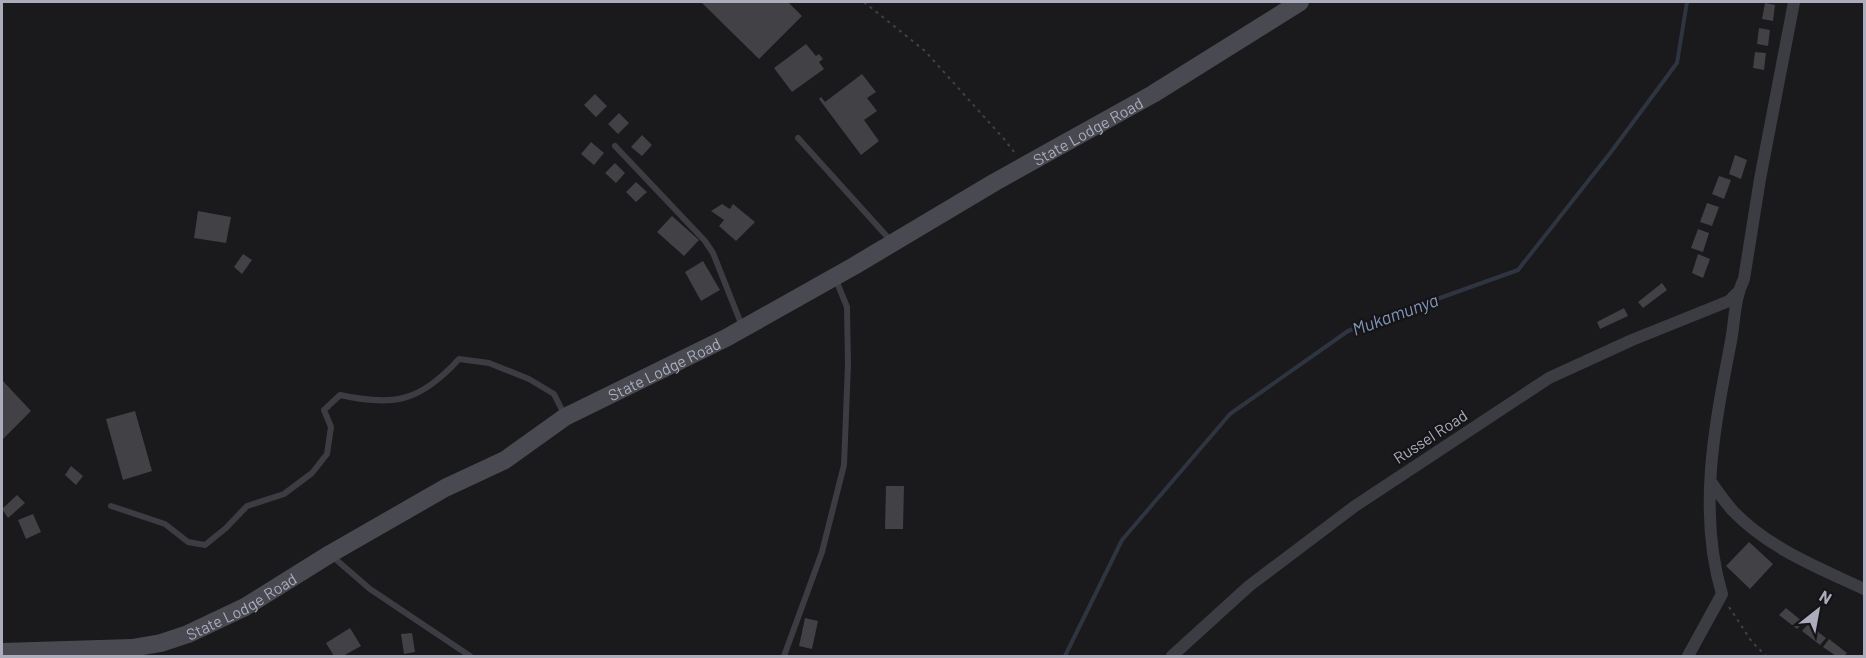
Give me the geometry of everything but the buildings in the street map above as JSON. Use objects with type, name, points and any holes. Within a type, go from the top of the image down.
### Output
[{"type":"street","name":"State Lodge Road","points":[[2,652],[132,648],[161,643],[188,634],[245,607],[330,554],[445,488],[505,460],[566,417],[743,329],[835,277],[994,182],[1153,94],[1300,2]]},
{"type":"street","points":[[1688,657],[1722,594],[1715,568],[1710,525],[1713,435],[1732,335],[1737,293],[1744,279],[1760,179],[1794,2]]},
{"type":"street","name":"Russel Road","points":[[1172,657],[1249,586],[1355,506],[1549,378],[1632,340],[1729,301],[1737,293]]},
{"type":"street","points":[[1710,482],[1734,512],[1788,553],[1864,589]]},
{"type":"lane","points":[[798,138],[893,242]]},
{"type":"lane","points":[[615,146],[685,218],[713,253],[743,329]]},
{"type":"lane","points":[[784,657],[822,552],[844,465],[848,364],[847,307],[835,277]]},
{"type":"lane","points":[[111,507],[165,524],[188,542],[205,544],[226,528],[247,506],[284,495],[312,473],[327,454],[331,426],[324,410],[340,395],[364,400],[396,401],[413,395],[441,378],[459,359],[489,363],[529,379],[554,394],[566,417]]},
{"type":"lane","points":[[330,554],[370,589],[470,657]]},
{"type":"path","points":[[864,2],[925,51],[1013,152],[1021,154]]},
{"type":"path","points":[[1722,594],[1752,642],[1766,657]]},
{"type":"waterway","name":"Mukamunya","points":[[1065,656],[1122,540],[1230,414],[1348,331],[1518,270],[1611,152],[1677,63],[1687,2]]}]
